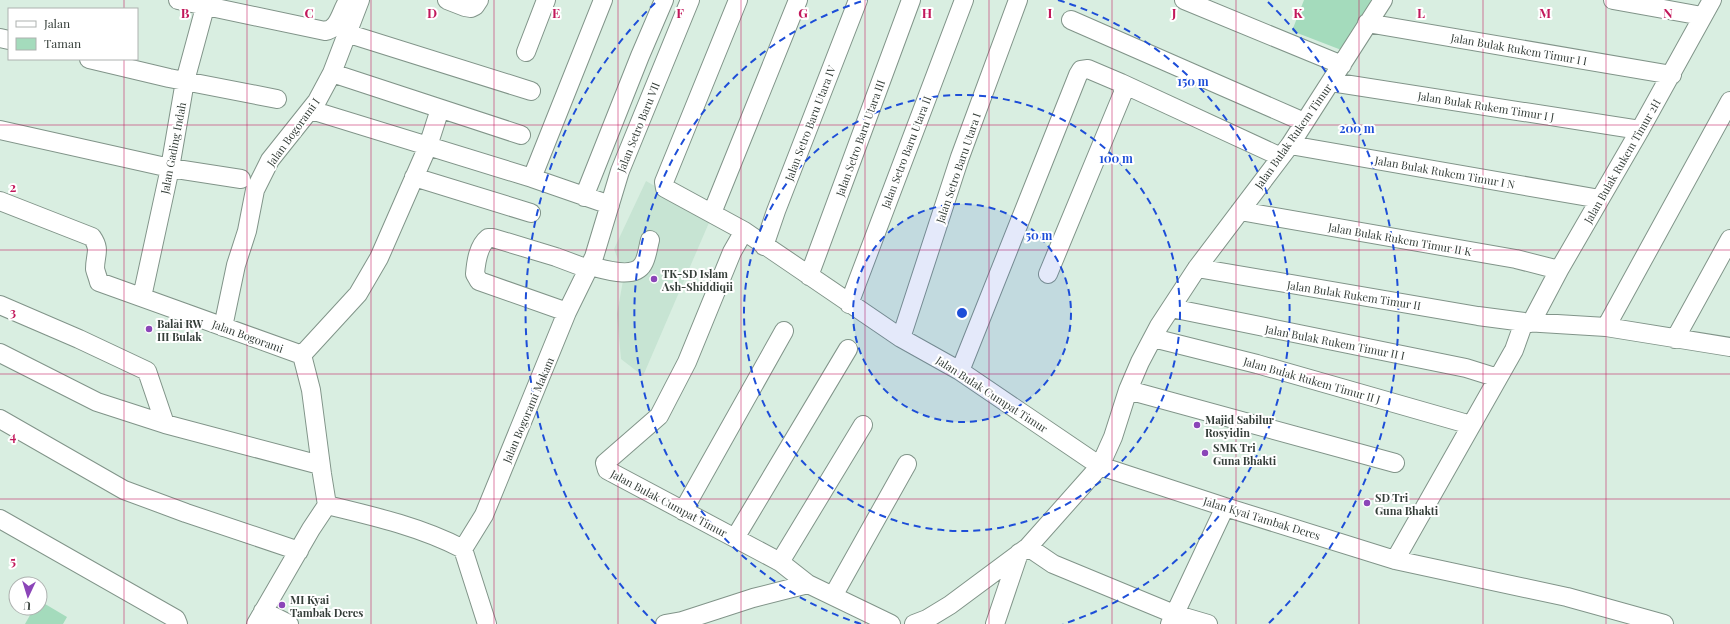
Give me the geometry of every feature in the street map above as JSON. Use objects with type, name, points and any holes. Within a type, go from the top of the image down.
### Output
[{"type":"street","points":[[178,0],[206,3],[325,31],[331,30],[335,26],[347,0]]},
{"type":"street","name":"Jalan Bogorami I","points":[[223,326],[236,265],[247,231],[255,190],[270,160],[317,101],[332,73],[346,33],[360,0]]},
{"type":"street","points":[[447,0],[470,8],[476,6],[479,0]]},
{"type":"street","points":[[526,52],[546,0]]},
{"type":"street","points":[[532,178],[603,0]]},
{"type":"street","points":[[584,196],[664,0]]},
{"type":"street","name":"Jalan Setro Baru VII","points":[[591,264],[620,171],[690,0]]},
{"type":"street","name":"Jalan Bulak Cumpat Timur","points":[[738,0],[664,182],[665,188],[744,231],[849,304],[901,338],[960,371],[1100,466]]},
{"type":"street","points":[[712,213],[798,0]]},
{"type":"street","name":"Jalan Setro Baru Utara IV","points":[[764,246],[776,211],[858,0]]},
{"type":"street","name":"Jalan Setro Baru Utara III","points":[[809,276],[911,0]]},
{"type":"street","name":"Jalan Setro Baru Utara II","points":[[849,304],[964,0]]},
{"type":"street","name":"Jalan Setro Baru Utara I","points":[[901,338],[960,157],[1018,0]]},
{"type":"street","points":[[1184,0],[1342,65]]},
{"type":"street","name":"Jalan Bulak Rukem Timur","points":[[1197,268],[1285,151],[1383,0]]},
{"type":"street","points":[[1614,0],[1702,16]]},
{"type":"street","name":"Jalan Bulak Rukem Timur 2H","points":[[1396,560],[1514,350],[1528,322],[1672,75],[1702,16],[1712,0]]},
{"type":"street","name":"Jalan Gading Indah","points":[[142,297],[170,168],[185,81],[206,3]]},
{"type":"street","points":[[1071,20],[1304,122]]},
{"type":"street","name":"Jalan Bulak Rukem Timur I I","points":[[1367,24],[1672,75]]},
{"type":"street","points":[[346,33],[531,92]]},
{"type":"street","points":[[93,60],[185,81],[277,99]]},
{"type":"street","name":"Jalan Bulak Rukem Timur I N","points":[[960,371],[1081,70],[1088,69],[1285,151],[1600,199]]},
{"type":"street","points":[[332,73],[521,135]]},
{"type":"street","name":"Jalan Bulak Rukem Timur I J","points":[[1331,82],[1640,130]]},
{"type":"street","points":[[1048,274],[1123,94],[1121,83]]},
{"type":"street","points":[[1606,328],[1730,101]]},
{"type":"street","points":[[289,624],[260,618],[311,529],[327,505],[320,465],[311,390],[302,355],[358,294],[379,258],[428,146],[440,108]]},
{"type":"street","points":[[311,110],[532,178],[610,205]]},
{"type":"street","points":[[0,130],[170,168],[241,179]]},
{"type":"street","points":[[414,177],[531,213]]},
{"type":"street","name":"Jalan Bogorami","points":[[0,201],[92,237],[97,243],[98,250],[95,269],[99,282],[302,355]]},
{"type":"street","name":"Jalan Bulak Rukem Timur II K","points":[[1240,211],[1516,258],[1559,270]]},
{"type":"street","name":"Jalan Bulak Cumpat Timur","points":[[744,231],[732,252],[687,362],[659,416],[605,465],[607,470],[780,562],[808,584]]},
{"type":"street","points":[[567,312],[480,281],[475,274],[477,257],[485,241],[488,238],[493,238],[556,257],[625,273],[636,271],[643,265],[650,240]]},
{"type":"street","points":[[1675,339],[1730,239]]},
{"type":"street","name":"Jalan Bogorami Makam","points":[[463,549],[484,515],[567,312],[591,264]]},
{"type":"street","points":[[914,624],[927,620],[950,605],[1024,550],[1100,466],[1113,437],[1128,390],[1140,362],[1171,308],[1197,268]]},
{"type":"street","name":"Jalan Bulak Rukem Timur II","points":[[1197,268],[1478,316],[1528,322],[1606,328],[1675,339],[1728,342]]},
{"type":"street","points":[[0,304],[147,371],[165,424]]},
{"type":"street","name":"Jalan Bulak Rukem Timur II I","points":[[1171,308],[1466,368],[1498,378]]},
{"type":"street","points":[[683,511],[784,331]]},
{"type":"street","name":"Jalan Bulak Rukem Timur II J","points":[[1153,338],[1265,367],[1471,425]]},
{"type":"street","points":[[735,538],[848,349]]},
{"type":"street","points":[[0,353],[97,402],[165,424],[320,465]]},
{"type":"street","points":[[1128,390],[1395,463]]},
{"type":"street","points":[[0,419],[124,490],[186,513],[299,551]]},
{"type":"street","points":[[780,562],[862,425]]},
{"type":"street","points":[[833,596],[907,464]]},
{"type":"street","name":"Jalan Kyai Tambak Deres","points":[[1100,466],[1225,507],[1396,560],[1567,598],[1664,624]]},
{"type":"street","points":[[327,505],[443,538],[463,549],[488,624]]},
{"type":"street","points":[[1172,619],[1225,507]]},
{"type":"street","points":[[0,519],[176,619],[178,624]]},
{"type":"street","points":[[1024,550],[1172,619],[1208,624]]},
{"type":"street","points":[[994,624],[1024,550]]},
{"type":"street","points":[[665,624],[682,621],[753,598],[808,584],[891,624]]},
{"type":"shaded area","name":"TK-SD Islam Ash-Shiddiqii","points":[[646,181],[711,218],[643,376],[621,359],[617,314],[624,275],[614,249]]},
{"type":"green space","points":[[1304,0],[1377,0],[1344,51],[1292,31]]},
{"type":"green space","points":[[48,606],[67,617],[63,624],[25,624],[30,616],[48,616]]},
{"type":"place","name":"TK-SD Islam Ash-Shiddiqii","points":[[654,279]]},
{"type":"place","name":"Balai RW III Bulak","points":[[149,329]]},
{"type":"place","name":"Majid Sabilur Rosyidin","points":[[1197,425]]},
{"type":"place","name":"SMK Tri Guna Bhakti","points":[[1205,453]]},
{"type":"place","name":"SD Tri Guna Bhakti","points":[[1367,503]]},
{"type":"place","name":"MI Kyai Tambak Deres","points":[[282,605]]}]
